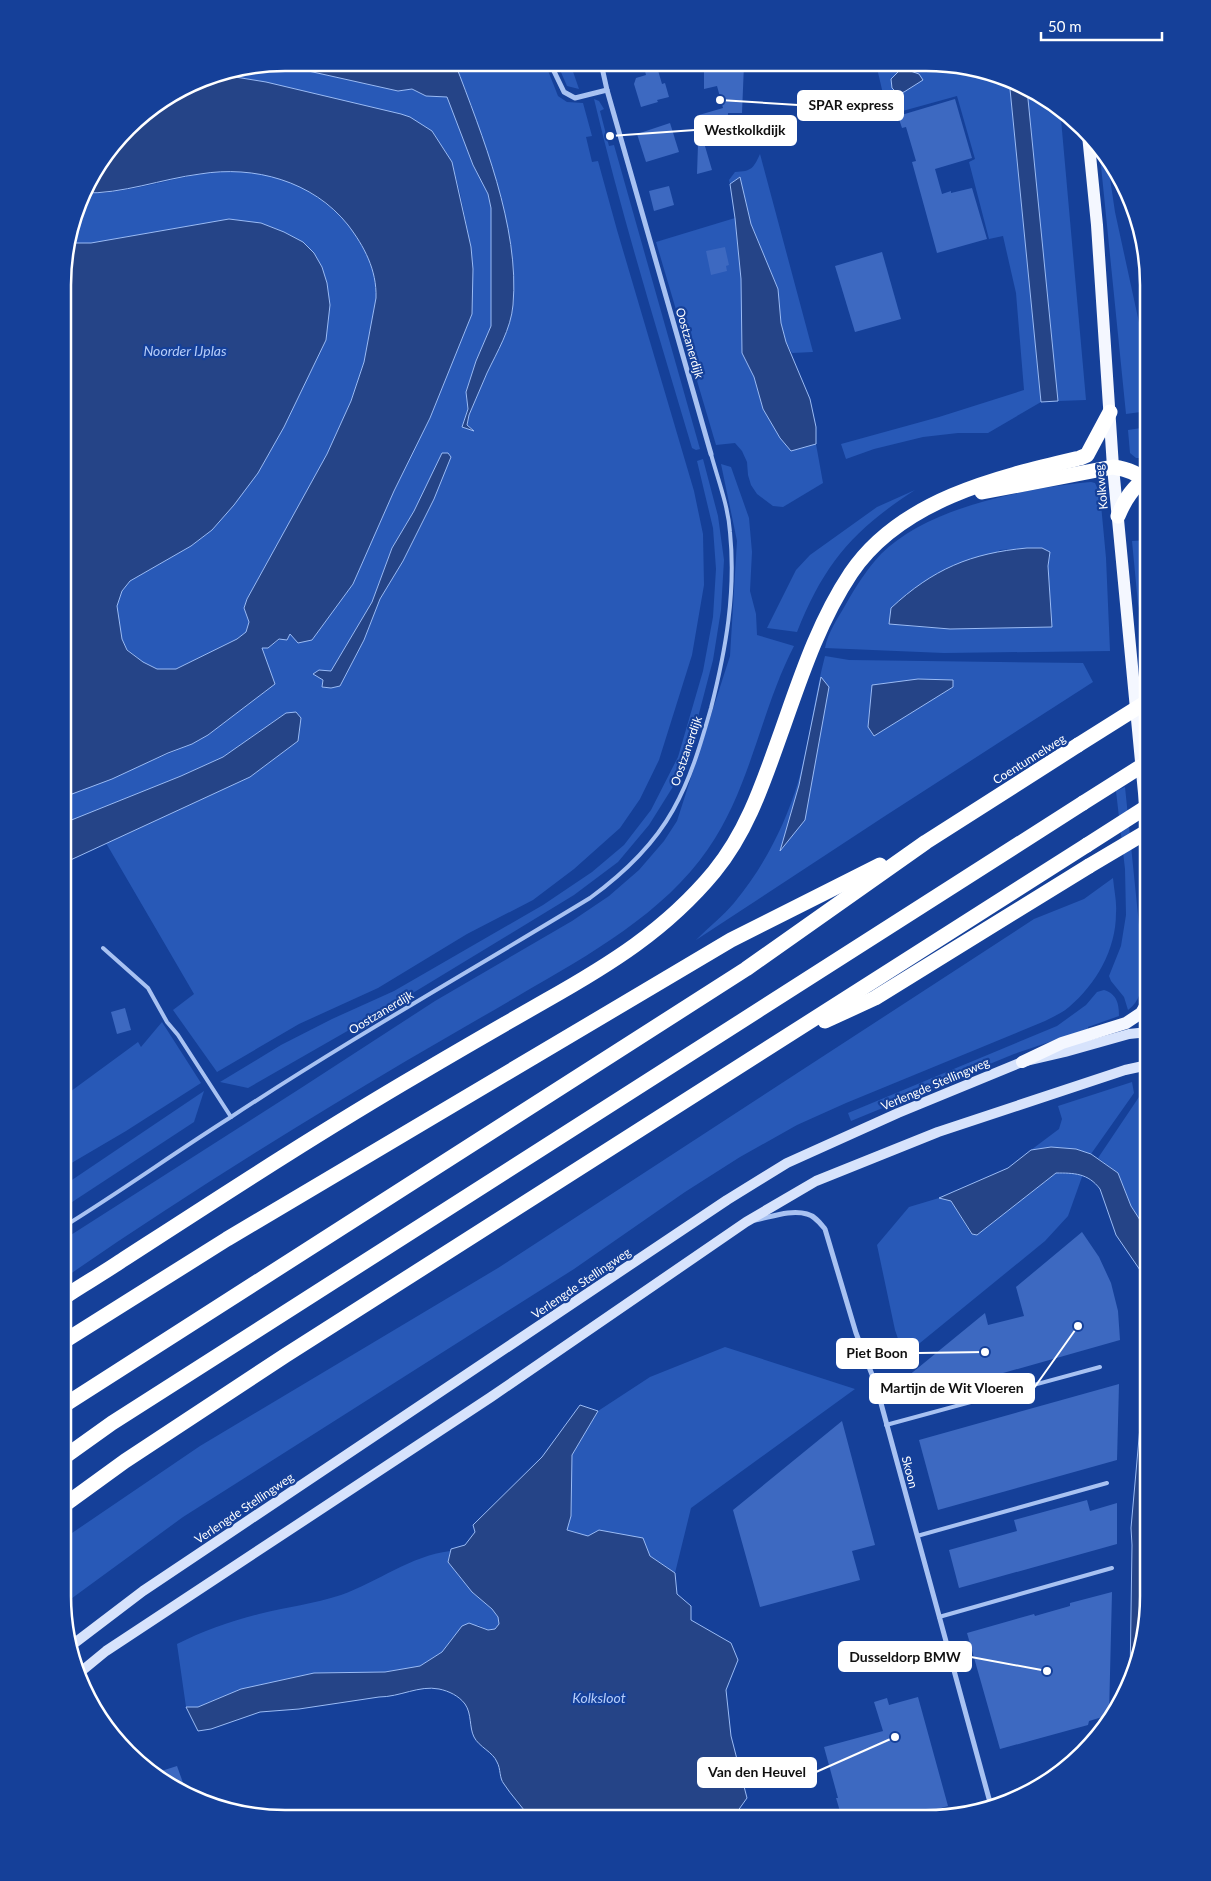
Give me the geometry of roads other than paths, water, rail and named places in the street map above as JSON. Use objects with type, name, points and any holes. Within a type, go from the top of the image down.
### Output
[{"type":"highway","points":[[71,1293],[418,1074],[580,982],[628,952],[672,917],[712,874],[730,851],[747,821],[768,771],[816,637],[833,603],[853,570],[872,548],[901,524],[926,509],[952,497],[999,478],[1087,455],[1110,412]]},
{"type":"highway","points":[[952,497],[1113,467],[1129,470],[1140,476]]},
{"type":"highway","points":[[1118,516],[1124,501],[1134,488],[1140,484]]},
{"type":"highway","name":"Coentunnelweg","points":[[926,842],[1140,706]]},
{"type":"highway","points":[[71,1452],[112,1423],[1140,767]]},
{"type":"highway","points":[[71,1500],[125,1461],[303,1345],[1140,811]]},
{"type":"highway","points":[[772,1046],[875,998],[1140,836]]},
{"type":"highway","points":[[71,1337],[227,1239],[731,940],[926,842]]},
{"type":"highway","points":[[71,1401],[746,968],[926,842]]},
{"type":"highway","points":[[71,1446],[112,1423]]},
{"type":"main road","name":"Kolkweg","points":[[1089,147],[1097,225],[1113,467],[1140,750]]},
{"type":"main road","points":[[1022,1062],[1062,1043],[1126,1023],[1140,1015]]},
{"type":"main road","name":"Verlengde Stellingweg","points":[[76,1641],[151,1586],[727,1200],[786,1163],[898,1113],[1022,1062],[1129,1034],[1140,1033]]},
{"type":"main road","points":[[84,1669],[106,1651],[513,1382],[746,1222],[816,1181],[938,1132],[1125,1070],[1140,1067]]},
{"type":"street","points":[[554,71],[564,92],[575,98],[607,90]]},
{"type":"street","name":"Oostzanerdijk","points":[[603,71],[711,454]]},
{"type":"street","name":"Skoon","points":[[746,1222],[792,1213],[807,1214],[816,1218],[826,1229],[856,1333],[876,1385],[989,1800]]},
{"type":"lane","name":"Oostzanerdijk","points":[[71,1222],[120,1192],[230,1117],[590,898],[623,872],[645,850],[660,830],[681,795],[696,761],[718,680],[730,614],[732,553],[730,529],[711,454]]},
{"type":"lane","points":[[103,948],[148,988],[167,1022],[178,1035],[230,1117]]},
{"type":"lane","points":[[886,1425],[1100,1367]]},
{"type":"lane","points":[[916,1536],[1107,1483]]},
{"type":"lane","points":[[939,1617],[1112,1568]]},
{"type":"water","points":[[308,71],[458,71],[497,182],[511,244],[514,275],[510,323],[469,415],[467,425],[474,431],[462,427],[468,409],[466,392],[476,361],[491,326],[491,208],[488,194],[473,165],[447,97],[426,96],[412,89],[398,91]]},
{"type":"water","points":[[899,71],[910,71],[919,74],[923,80],[898,94],[892,88],[891,79]]},
{"type":"water","name":"Noorder IJplas","points":[[236,77],[266,82],[401,114],[410,117],[432,131],[452,162],[471,247],[473,269],[472,314],[430,418],[394,491],[353,584],[312,640],[298,643],[290,634],[287,640],[279,639],[268,648],[262,648],[275,684],[208,735],[192,744],[112,779],[71,794],[71,285],[75,243],[91,243],[229,219],[261,223],[303,242],[314,253],[322,267],[327,283],[330,305],[326,340],[284,427],[258,473],[212,530],[191,546],[130,581],[122,591],[117,606],[122,639],[127,650],[143,662],[157,669],[176,669],[237,639],[246,632],[249,622],[244,608],[247,599],[327,454],[351,401],[364,362],[376,298],[372,268],[359,241],[334,210],[318,197],[300,187],[261,175],[241,172],[220,172],[185,176],[127,189],[92,193],[107,166],[124,144],[144,124],[166,107],[190,93]]},
{"type":"water","points":[[1010,89],[1028,97],[1058,401],[1041,402]]},
{"type":"water","points":[[740,177],[751,224],[778,289],[781,323],[786,342],[810,399],[816,427],[816,444],[791,451],[780,438],[763,409],[754,377],[742,353],[741,279],[730,184]]},
{"type":"water","points":[[442,453],[448,453],[451,457],[434,499],[403,561],[380,599],[364,640],[340,686],[322,687],[323,680],[313,674],[319,670],[331,671],[372,602],[392,548],[414,511]]},
{"type":"water","points":[[1042,548],[1050,552],[1048,566],[1052,627],[950,629],[889,624],[891,608],[907,594],[938,573],[970,559],[1007,550]]},
{"type":"water","points":[[821,677],[829,687],[805,820],[780,851],[799,785]]},
{"type":"water","points":[[918,679],[953,680],[953,687],[874,736],[868,727],[872,685]]},
{"type":"water","points":[[296,712],[301,718],[298,741],[250,777],[71,860],[71,820],[223,757],[286,713]]},
{"type":"water","points":[[1051,1147],[1076,1149],[1091,1154],[1118,1173],[1131,1206],[1140,1220],[1140,1270],[1116,1235],[1100,1189],[1086,1177],[1069,1173],[1056,1173],[977,1235],[972,1234],[951,1201],[939,1198],[1008,1168],[1031,1150]]},
{"type":"water","name":"Kolksloot","points":[[580,1405],[598,1411],[572,1455],[571,1516],[567,1530],[588,1536],[599,1530],[643,1538],[650,1556],[675,1573],[677,1594],[691,1606],[691,1620],[731,1643],[738,1660],[726,1690],[731,1736],[747,1798],[738,1810],[524,1810],[502,1782],[495,1758],[474,1737],[469,1712],[465,1704],[453,1694],[439,1689],[424,1689],[299,1709],[260,1712],[211,1729],[198,1731],[186,1707],[198,1707],[241,1689],[314,1673],[385,1672],[420,1666],[442,1652],[462,1626],[469,1623],[488,1630],[495,1629],[499,1624],[498,1617],[492,1609],[472,1592],[448,1562],[451,1549],[465,1545],[475,1532],[473,1525],[542,1457]]},
{"type":"water","points":[[1140,1427],[1140,1596],[1136,1638],[1130,1657],[1132,1545],[1131,1528]]},
{"type":"place","name":"SPAR express","points":[[720,100]]},
{"type":"place","name":"Westkolkdijk","points":[[610,136]]},
{"type":"place","name":"Martijn de Wit Vloeren","points":[[1078,1326]]},
{"type":"place","name":"Piet Boon","points":[[985,1352]]},
{"type":"place","name":"Dusseldorp BMW","points":[[1047,1671]]},
{"type":"place","name":"Van den Heuvel","points":[[895,1737]]}]
